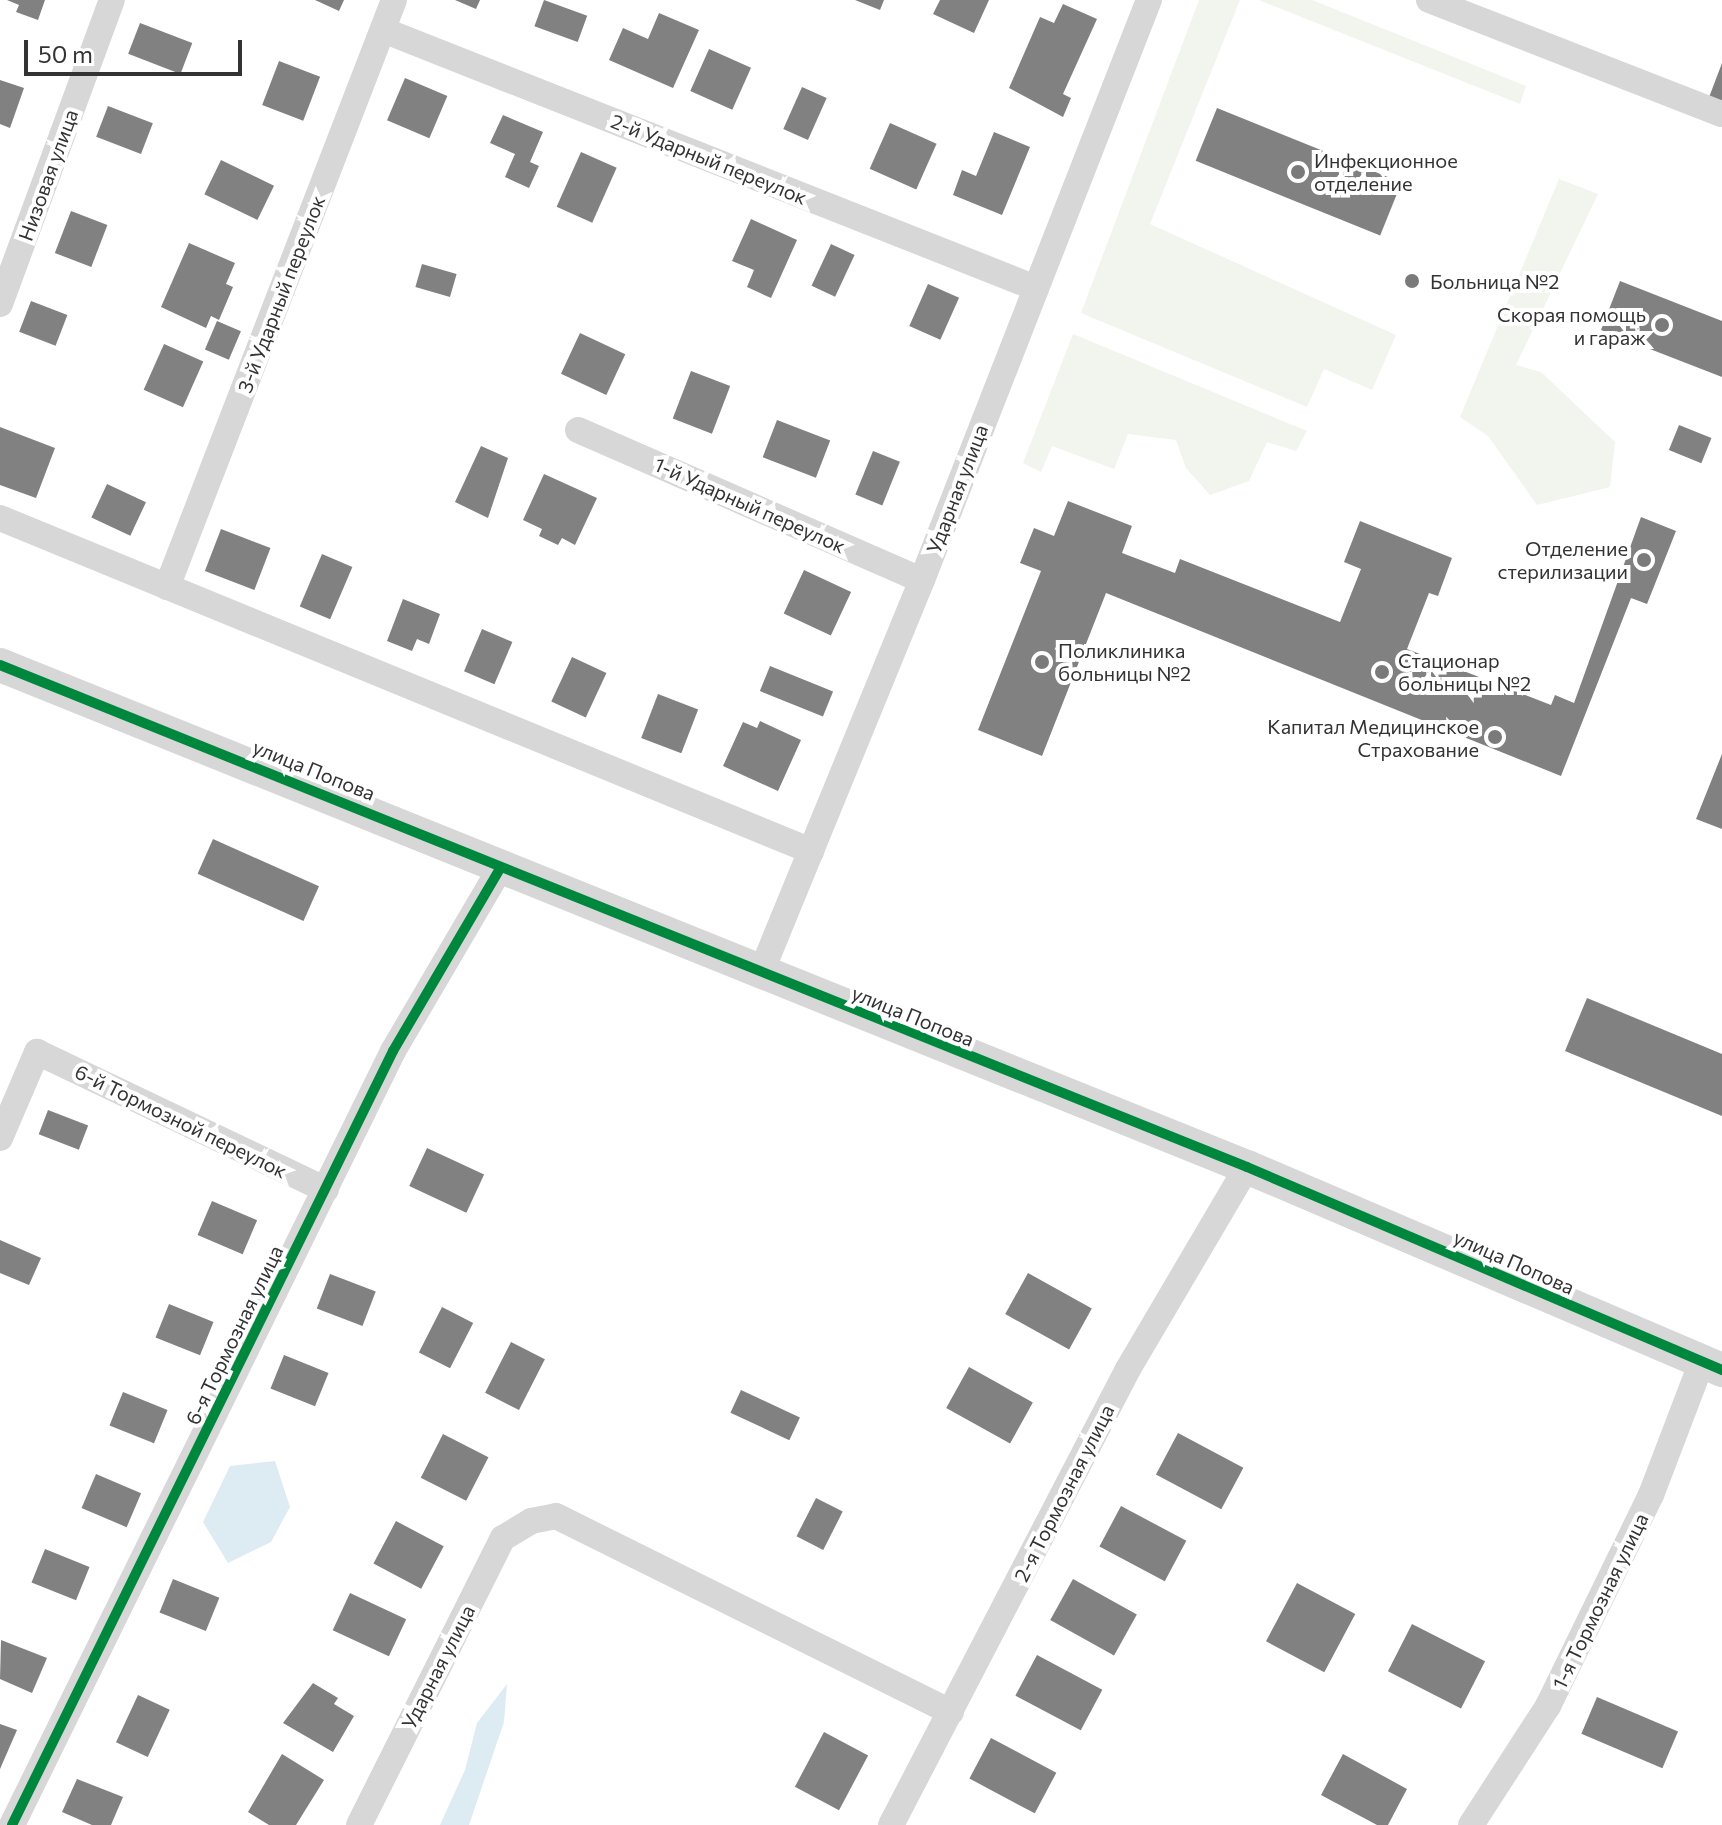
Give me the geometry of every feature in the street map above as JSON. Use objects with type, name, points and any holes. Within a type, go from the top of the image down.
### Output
[{"type":"street","name":"Низовая улица","points":[[0,304],[112,0]]},
{"type":"street","name":"3-й Ударный переулок","points":[[167,587],[394,0]]},
{"type":"street","name":"Ударная улица","points":[[760,975],[922,580],[1149,0]]},
{"type":"street","points":[[1429,0],[1722,114]]},
{"type":"street","name":"2-й Ударный переулок","points":[[383,30],[1036,288]]},
{"type":"street","name":"1-й Ударный переулок","points":[[578,430],[922,580]]},
{"type":"street","points":[[0,518],[811,851]]},
{"type":"street","name":"улица Попова","points":[[0,665],[760,975],[1247,1167],[1712,1367]]},
{"type":"street","name":"6-я Тормозная улица","points":[[12,1825],[393,1051],[501,867]]},
{"type":"street","name":"6-й Тормозной переулок","points":[[0,1138],[37,1052],[326,1190]]},
{"type":"street","name":"2-я Тормозная улица","points":[[891,1825],[1128,1369],[1247,1167]]},
{"type":"street","name":"1-я Тормозная улица","points":[[1471,1825],[1568,1665],[1712,1367]]},
{"type":"street","name":"Ударная улица","points":[[359,1825],[503,1538],[531,1521],[556,1516],[951,1712]]},
{"type":"shaded area","points":[[1199,0],[1240,0],[1150,224],[1396,335],[1372,390],[1324,369],[1307,407],[1081,313]]},
{"type":"shaded area","points":[[1259,0],[1312,0],[1526,86],[1520,104]]},
{"type":"shaded area","points":[[1559,179],[1598,194],[1516,365],[1541,372],[1615,442],[1610,487],[1537,505],[1488,436],[1460,417]]},
{"type":"shaded area","points":[[1073,334],[1307,431],[1296,451],[1267,442],[1249,481],[1210,495],[1186,468],[1176,440],[1128,434],[1114,469],[1052,446],[1041,472],[1023,463]]},
{"type":"shaded area","points":[[275,1461],[290,1507],[271,1542],[228,1563],[203,1522],[230,1466]]},
{"type":"shaded area","points":[[507,1684],[504,1722],[469,1825],[440,1825],[465,1770],[477,1723]]},
{"type":"building","points":[[7,0],[45,0],[38,20],[16,12],[19,5]]},
{"type":"building","points":[[315,0],[344,0],[339,11]]},
{"type":"building","points":[[455,0],[480,0],[476,9]]},
{"type":"building","points":[[544,0],[587,16],[578,42],[534,26]]},
{"type":"building","points":[[855,0],[884,0],[880,10]]},
{"type":"building","points":[[940,0],[989,0],[974,33],[933,14]]},
{"type":"building","points":[[1063,4],[1097,19],[1063,94],[1071,98],[1063,117],[1009,88],[1040,17],[1054,23]]},
{"type":"building","points":[[659,13],[699,30],[673,88],[609,60],[623,28],[648,39]]},
{"type":"building","points":[[140,23],[192,43],[180,74],[128,54]]},
{"type":"building","points":[[709,49],[751,68],[732,110],[690,91]]},
{"type":"building","points":[[279,61],[320,77],[303,121],[262,105]]},
{"type":"building","points":[[1722,63],[1722,105],[1708,100]]},
{"type":"building","points":[[405,78],[447,96],[429,138],[387,120]]},
{"type":"building","points":[[0,80],[24,88],[10,128],[0,124]]},
{"type":"building","points":[[802,87],[827,98],[808,140],[783,129]]},
{"type":"building","points":[[108,106],[153,123],[141,154],[96,137]]},
{"type":"building","name":"Инфекционное отделение","points":[[1217,108],[1402,183],[1380,235],[1196,161]]},
{"type":"building","points":[[503,115],[543,132],[530,162],[539,166],[529,188],[505,177],[515,154],[490,143]]},
{"type":"building","points":[[890,123],[937,144],[916,189],[870,169]]},
{"type":"building","points":[[994,132],[1030,147],[1002,215],[953,195],[962,170],[976,176]]},
{"type":"building","points":[[581,152],[617,168],[592,223],[557,207]]},
{"type":"building","points":[[221,160],[274,186],[257,220],[204,194]]},
{"type":"building","points":[[71,211],[107,225],[91,267],[55,253]]},
{"type":"building","points":[[751,219],[797,240],[771,298],[747,287],[754,270],[732,261]]},
{"type":"building","points":[[189,243],[235,263],[226,284],[233,287],[219,320],[211,316],[206,328],[161,307]]},
{"type":"building","points":[[831,244],[855,255],[835,297],[812,286]]},
{"type":"building","points":[[422,264],[457,274],[450,297],[415,287]]},
{"type":"building","name":"Скорая помощь и гараж","points":[[1620,281],[1722,321],[1722,377],[1601,330]]},
{"type":"building","points":[[928,284],[959,298],[940,340],[909,326]]},
{"type":"building","points":[[31,301],[67,315],[56,346],[19,332]]},
{"type":"building","points":[[217,321],[241,331],[229,360],[205,350]]},
{"type":"building","points":[[580,333],[625,354],[606,395],[561,374]]},
{"type":"building","points":[[164,344],[203,361],[183,407],[144,390]]},
{"type":"building","points":[[691,371],[730,386],[712,434],[673,419]]},
{"type":"building","points":[[777,420],[830,440],[816,478],[763,457]]},
{"type":"building","points":[[1679,425],[1711,438],[1701,463],[1669,450]]},
{"type":"building","points":[[0,427],[55,448],[36,498],[0,485]]},
{"type":"building","points":[[481,446],[508,458],[488,518],[455,502]]},
{"type":"building","points":[[873,451],[900,462],[882,505],[855,495]]},
{"type":"building","points":[[544,474],[597,498],[575,545],[562,538],[558,545],[539,536],[542,529],[523,520]]},
{"type":"building","points":[[107,484],[146,502],[130,536],[91,518]]},
{"type":"building","points":[[1068,501],[1132,526],[1122,553],[1175,573],[1180,559],[1340,622],[1361,569],[1344,562],[1360,521],[1452,558],[1438,596],[1429,593],[1407,649],[1551,705],[1555,695],[1574,703],[1641,517],[1676,531],[1647,604],[1631,598],[1561,776],[1106,593],[1042,756],[978,730],[1041,571],[1020,563],[1034,528],[1054,536]]},
{"type":"building","points":[[221,529],[270,548],[254,590],[205,571]]},
{"type":"building","points":[[322,554],[352,567],[330,619],[300,606]]},
{"type":"building","points":[[804,570],[851,592],[831,635],[784,614]]},
{"type":"building","points":[[403,599],[440,614],[429,644],[417,639],[412,651],[387,641]]},
{"type":"building","points":[[482,629],[512,642],[494,684],[464,671]]},
{"type":"building","points":[[572,657],[606,673],[586,717],[551,701]]},
{"type":"building","points":[[770,666],[833,691],[823,717],[760,691]]},
{"type":"building","points":[[658,694],[698,709],[681,753],[641,738]]},
{"type":"building","points":[[760,721],[801,740],[778,791],[723,766],[743,722],[757,728]]},
{"type":"building","points":[[1722,754],[1722,829],[1696,819]]},
{"type":"building","points":[[213,839],[319,886],[304,921],[198,874]]},
{"type":"building","points":[[1587,998],[1722,1054],[1722,1116],[1565,1051]]},
{"type":"building","points":[[48,1110],[88,1125],[79,1150],[39,1134]]},
{"type":"building","points":[[427,1148],[484,1175],[466,1213],[409,1186]]},
{"type":"building","points":[[212,1201],[257,1220],[243,1254],[198,1235]]},
{"type":"building","points":[[0,1240],[41,1258],[29,1285],[0,1273]]},
{"type":"building","points":[[1028,1273],[1092,1308],[1069,1349],[1005,1314]]},
{"type":"building","points":[[330,1274],[376,1292],[362,1326],[317,1309]]},
{"type":"building","points":[[169,1304],[214,1322],[200,1355],[156,1337]]},
{"type":"building","points":[[442,1307],[473,1323],[450,1368],[419,1352]]},
{"type":"building","points":[[511,1342],[545,1359],[519,1410],[485,1393]]},
{"type":"building","points":[[284,1355],[329,1373],[315,1406],[271,1388]]},
{"type":"building","points":[[969,1367],[1033,1402],[1010,1443],[946,1408]]},
{"type":"building","points":[[741,1390],[800,1417],[789,1440],[730,1413]]},
{"type":"building","points":[[123,1392],[168,1410],[154,1443],[110,1425]]},
{"type":"building","points":[[1178,1433],[1243,1468],[1221,1509],[1156,1474]]},
{"type":"building","points":[[443,1434],[488,1457],[466,1501],[421,1478]]},
{"type":"building","points":[[96,1474],[141,1493],[127,1527],[82,1508]]},
{"type":"building","points":[[816,1498],[843,1512],[823,1550],[796,1536]]},
{"type":"building","points":[[1121,1506],[1186,1541],[1165,1581],[1099,1547]]},
{"type":"building","points":[[396,1521],[444,1546],[421,1589],[373,1563]]},
{"type":"building","points":[[45,1549],[90,1567],[76,1600],[32,1582]]},
{"type":"building","points":[[173,1579],[219,1598],[206,1631],[160,1612]]},
{"type":"building","points":[[1073,1579],[1137,1614],[1114,1655],[1050,1620]]},
{"type":"building","points":[[1297,1583],[1355,1614],[1324,1672],[1266,1641]]},
{"type":"building","points":[[350,1593],[406,1619],[389,1656],[333,1630]]},
{"type":"building","points":[[1412,1624],[1485,1661],[1461,1708],[1388,1671]]},
{"type":"building","points":[[1,1640],[47,1658],[32,1693],[0,1679]]},
{"type":"building","points":[[1037,1655],[1102,1690],[1081,1730],[1015,1696]]},
{"type":"building","points":[[313,1683],[338,1698],[334,1704],[354,1716],[333,1752],[283,1723]]},
{"type":"building","points":[[138,1695],[170,1710],[148,1757],[116,1742]]},
{"type":"building","points":[[1597,1697],[1678,1731],[1662,1768],[1581,1734]]},
{"type":"building","points":[[0,1724],[17,1730],[0,1769]]},
{"type":"building","points":[[824,1732],[868,1755],[839,1810],[795,1787]]},
{"type":"building","points":[[991,1738],[1056,1773],[1035,1813],[969,1779]]},
{"type":"building","points":[[282,1754],[324,1780],[296,1825],[269,1825],[248,1812]]},
{"type":"building","points":[[1343,1754],[1407,1789],[1388,1825],[1377,1825],[1321,1795]]},
{"type":"building","points":[[77,1779],[123,1797],[111,1825],[92,1825],[62,1812]]},
{"type":"cycle path","points":[[0,665],[1247,1167],[1722,1370]]},
{"type":"cycle path","points":[[12,1825],[393,1051],[501,867]]},
{"type":"place","name":"Инфекционное отделение","points":[[1298,172]]},
{"type":"place","name":"Больница №2","points":[[1412,281]]},
{"type":"place","name":"Скорая помощь и гараж","points":[[1662,325]]},
{"type":"place","name":"Отделение стерилизации","points":[[1644,560]]},
{"type":"place","name":"Поликлиника больницы №2","points":[[1042,662]]},
{"type":"place","name":"Стационар больницы №2","points":[[1382,672]]},
{"type":"place","name":"Капитал Медицинское Страхование","points":[[1495,737]]}]
